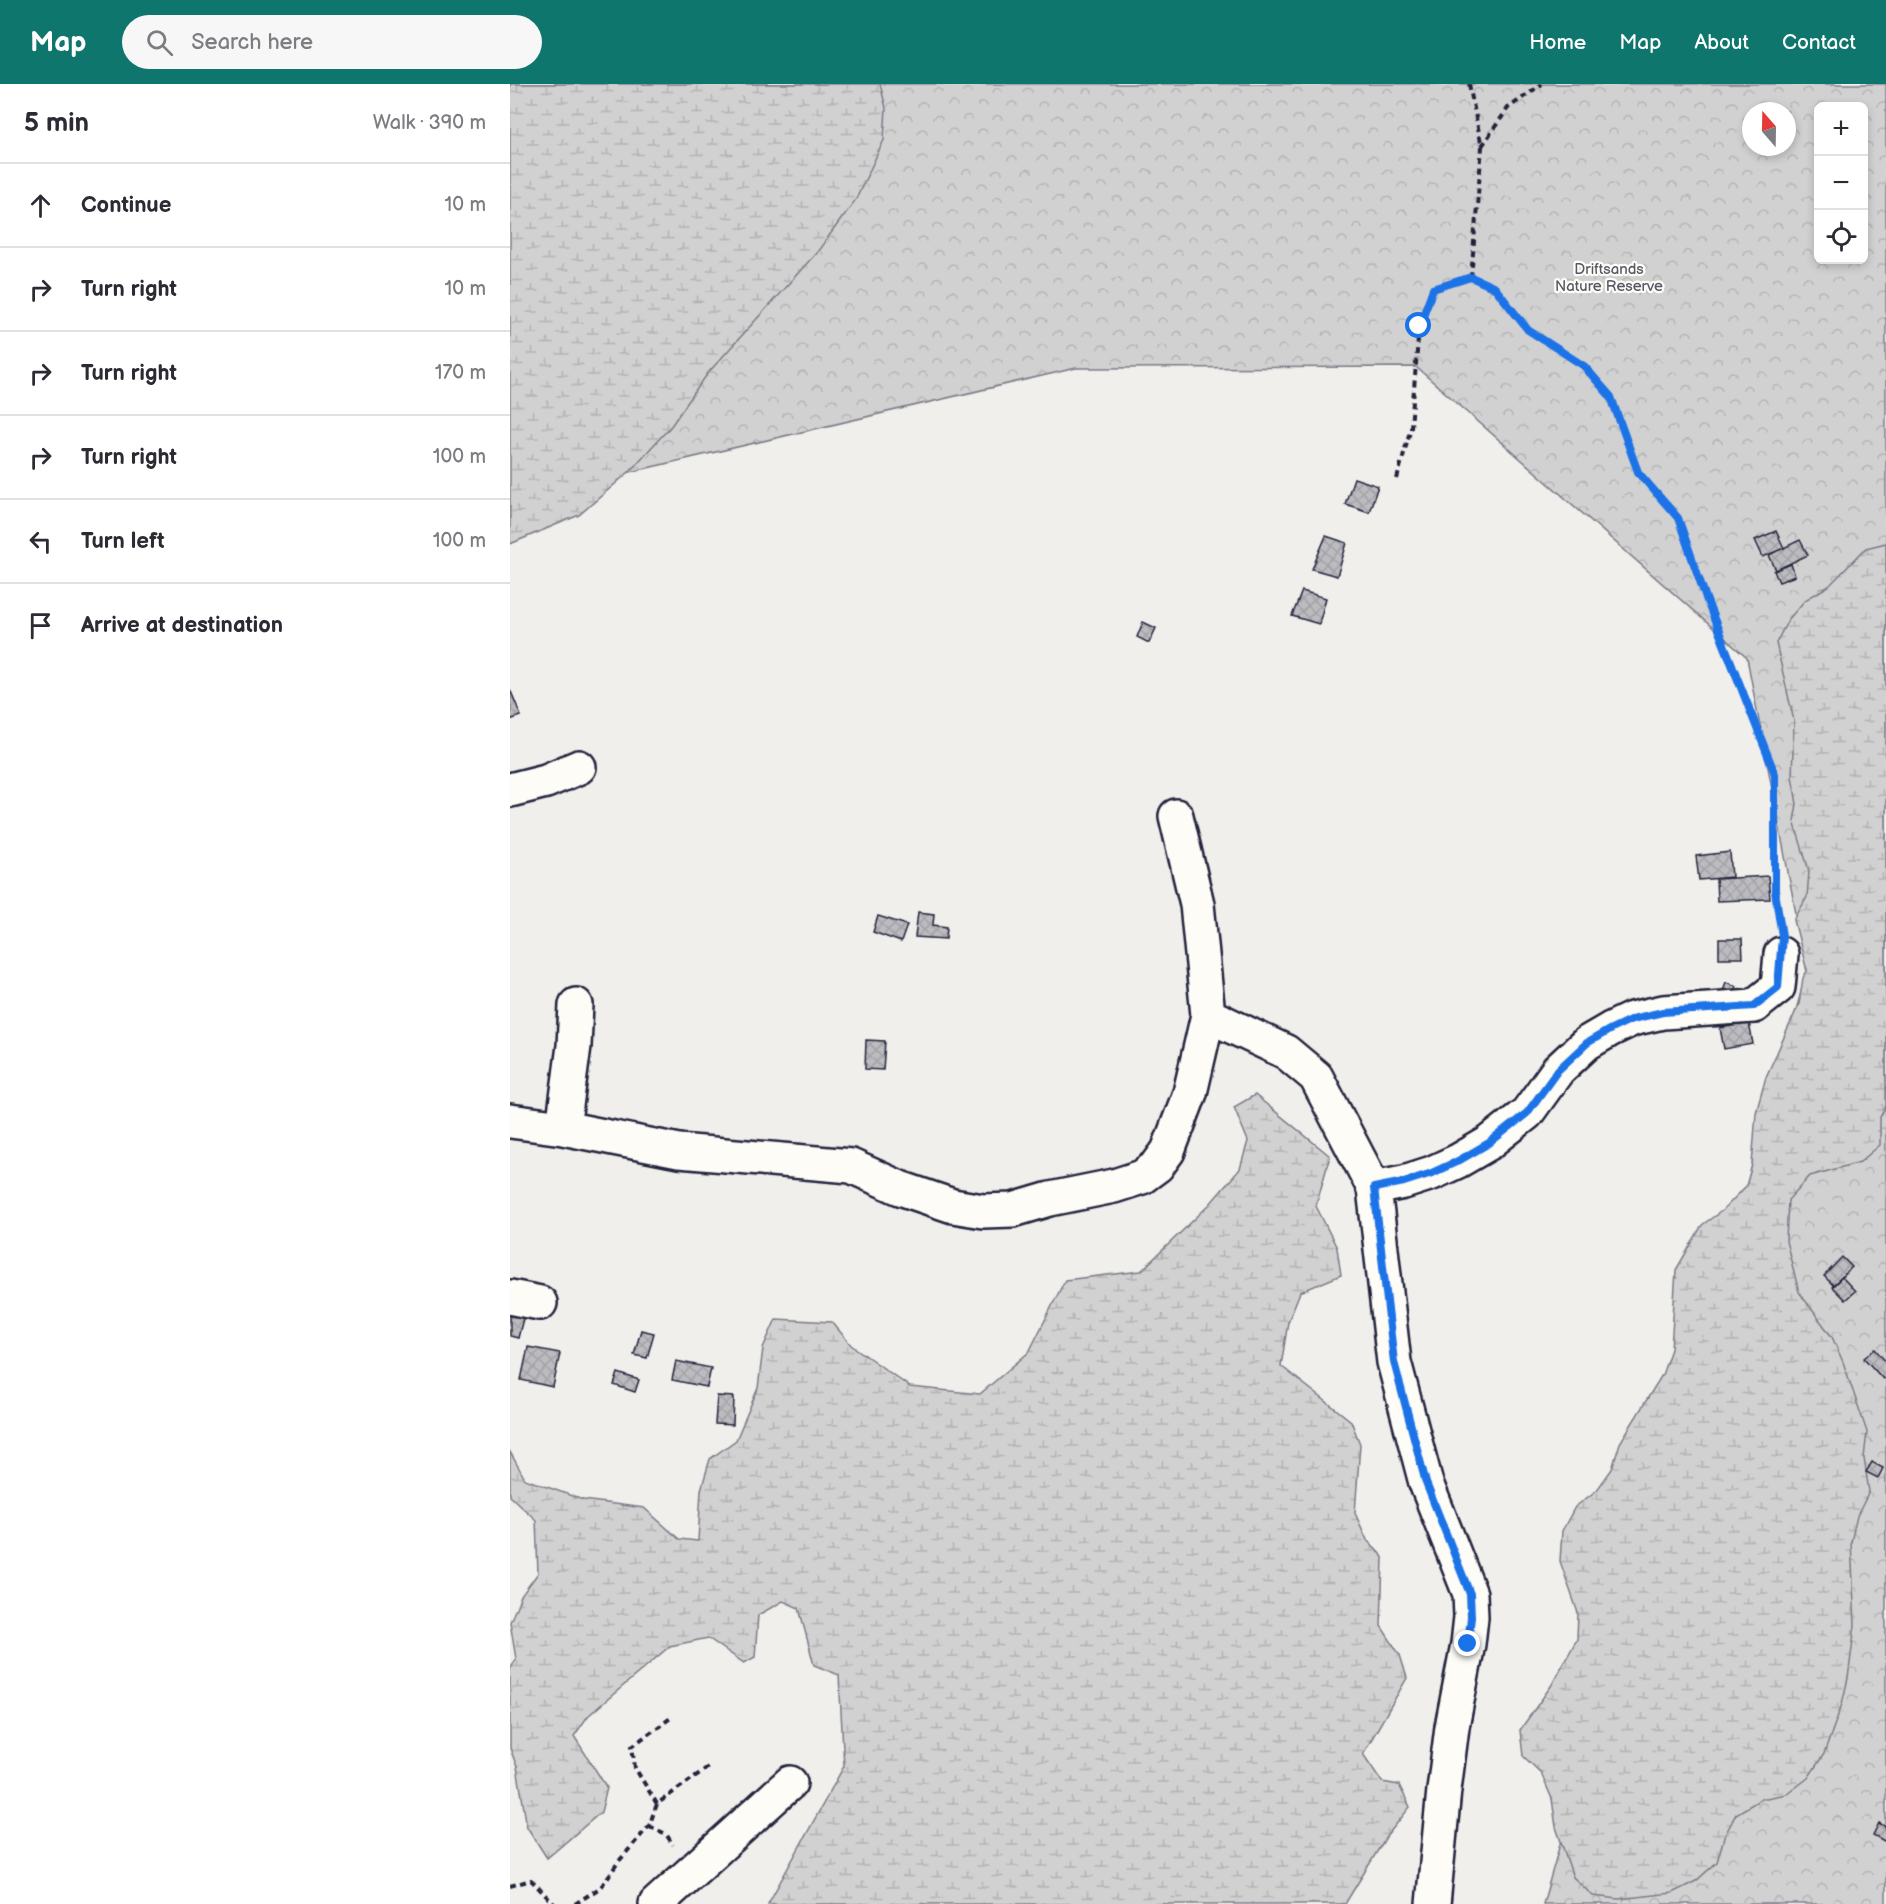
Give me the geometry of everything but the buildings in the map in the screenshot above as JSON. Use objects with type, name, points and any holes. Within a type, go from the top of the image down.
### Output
[{"type":"street","points":[[510,790],[546,782],[579,767]]},
{"type":"street","points":[[510,1121],[563,1128],[679,1151],[851,1166],[900,1188],[952,1206],[983,1211],[1013,1210],[1142,1177],[1157,1166],[1168,1151],[1190,1094],[1208,1015],[1197,904],[1176,816]]},
{"type":"street","points":[[1374,1188],[1432,1173],[1489,1143],[1527,1113],[1558,1070],[1572,1056],[1587,1043],[1611,1029],[1632,1019],[1663,1012],[1754,1006],[1778,987],[1781,954]]},
{"type":"street","points":[[563,1128],[574,1046],[576,1005]]},
{"type":"street","points":[[1208,1015],[1286,1052],[1316,1077],[1374,1188],[1394,1362],[1426,1483],[1470,1594],[1471,1617],[1468,1644],[1452,1727],[1433,1904]]},
{"type":"street","points":[[656,1904],[790,1783]]},
{"type":"path","points":[[1469,84],[1482,147],[1471,277]]},
{"type":"path","points":[[1482,147],[1509,108],[1542,84]]},
{"type":"path","points":[[1397,479],[1411,427],[1419,326],[1433,289],[1471,277],[1495,288],[1528,330],[1584,366],[1611,397],[1638,472],[1678,518],[1707,601],[1775,774],[1775,891],[1782,936],[1781,954]]},
{"type":"path","points":[[657,1804],[635,1768],[632,1746],[672,1717]]},
{"type":"path","points":[[575,1904],[601,1887],[619,1861],[649,1826],[657,1804],[711,1766]]},
{"type":"path","points":[[510,1886],[531,1880],[554,1904]]},
{"type":"green space","name":"Driftsands Nature Reserve","points":[[510,84],[1886,84],[1886,1904],[1543,1904],[1807,971],[1747,658],[1416,367],[1076,368],[600,479]]},
{"type":"green space","points":[[510,84],[880,84],[886,108],[884,140],[856,199],[818,251],[708,373],[671,426],[629,472],[579,515],[510,544]]},
{"type":"green space","points":[[1886,543],[1886,1106],[1880,1117],[1880,1145],[1860,1162],[1810,1176],[1788,1200],[1786,1241],[1799,1292],[1832,1337],[1867,1432],[1864,1458],[1869,1492],[1857,1516],[1851,1542],[1855,1625],[1848,1678],[1842,1704],[1824,1754],[1808,1778],[1787,1794],[1761,1799],[1736,1814],[1724,1837],[1717,1862],[1696,1881],[1672,1893],[1619,1899],[1593,1896],[1573,1877],[1556,1827],[1552,1799],[1541,1773],[1523,1756],[1520,1730],[1551,1686],[1577,1639],[1578,1613],[1560,1561],[1562,1531],[1575,1507],[1597,1490],[1612,1469],[1620,1443],[1662,1375],[1671,1349],[1676,1270],[1702,1225],[1723,1210],[1746,1186],[1752,1165],[1756,1113],[1766,1077],[1799,1004],[1803,978],[1807,971],[1794,920],[1807,897],[1809,871],[1794,821],[1797,804],[1792,776],[1794,721],[1776,643],[1788,620],[1805,600],[1829,586],[1866,548]]},
{"type":"green space","points":[[1255,1095],[1330,1156],[1316,1206],[1337,1248],[1341,1275],[1300,1292],[1288,1322],[1281,1366],[1351,1421],[1360,1444],[1355,1513],[1367,1540],[1383,1557],[1381,1626],[1400,1655],[1407,1678],[1363,1754],[1382,1782],[1399,1785],[1410,1807],[1386,1837],[1345,1904],[768,1904],[844,1766],[839,1675],[814,1665],[799,1608],[783,1601],[758,1615],[755,1657],[744,1663],[708,1638],[670,1646],[588,1716],[574,1736],[607,1788],[601,1812],[547,1858],[527,1827],[517,1767],[510,1748],[510,1670],[516,1659],[510,1622],[521,1596],[538,1573],[536,1520],[510,1496],[510,1452],[525,1479],[583,1500],[644,1508],[679,1539],[698,1541],[701,1490],[710,1459],[736,1440],[758,1388],[763,1348],[776,1319],[832,1322],[851,1345],[910,1387],[980,1394],[1029,1352],[1065,1280],[1141,1271],[1209,1205],[1240,1169],[1248,1141],[1234,1107]]},
{"type":"route","points":[[1419,326],[1433,289],[1471,277],[1495,288],[1528,330],[1584,366],[1611,397],[1638,472],[1678,518],[1707,601],[1775,774],[1775,891],[1782,936],[1778,987],[1754,1006],[1663,1012],[1632,1019],[1611,1029],[1587,1043],[1558,1070],[1527,1113],[1489,1143],[1432,1173],[1374,1188],[1394,1362],[1426,1483],[1470,1594],[1471,1617],[1468,1644]]}]
